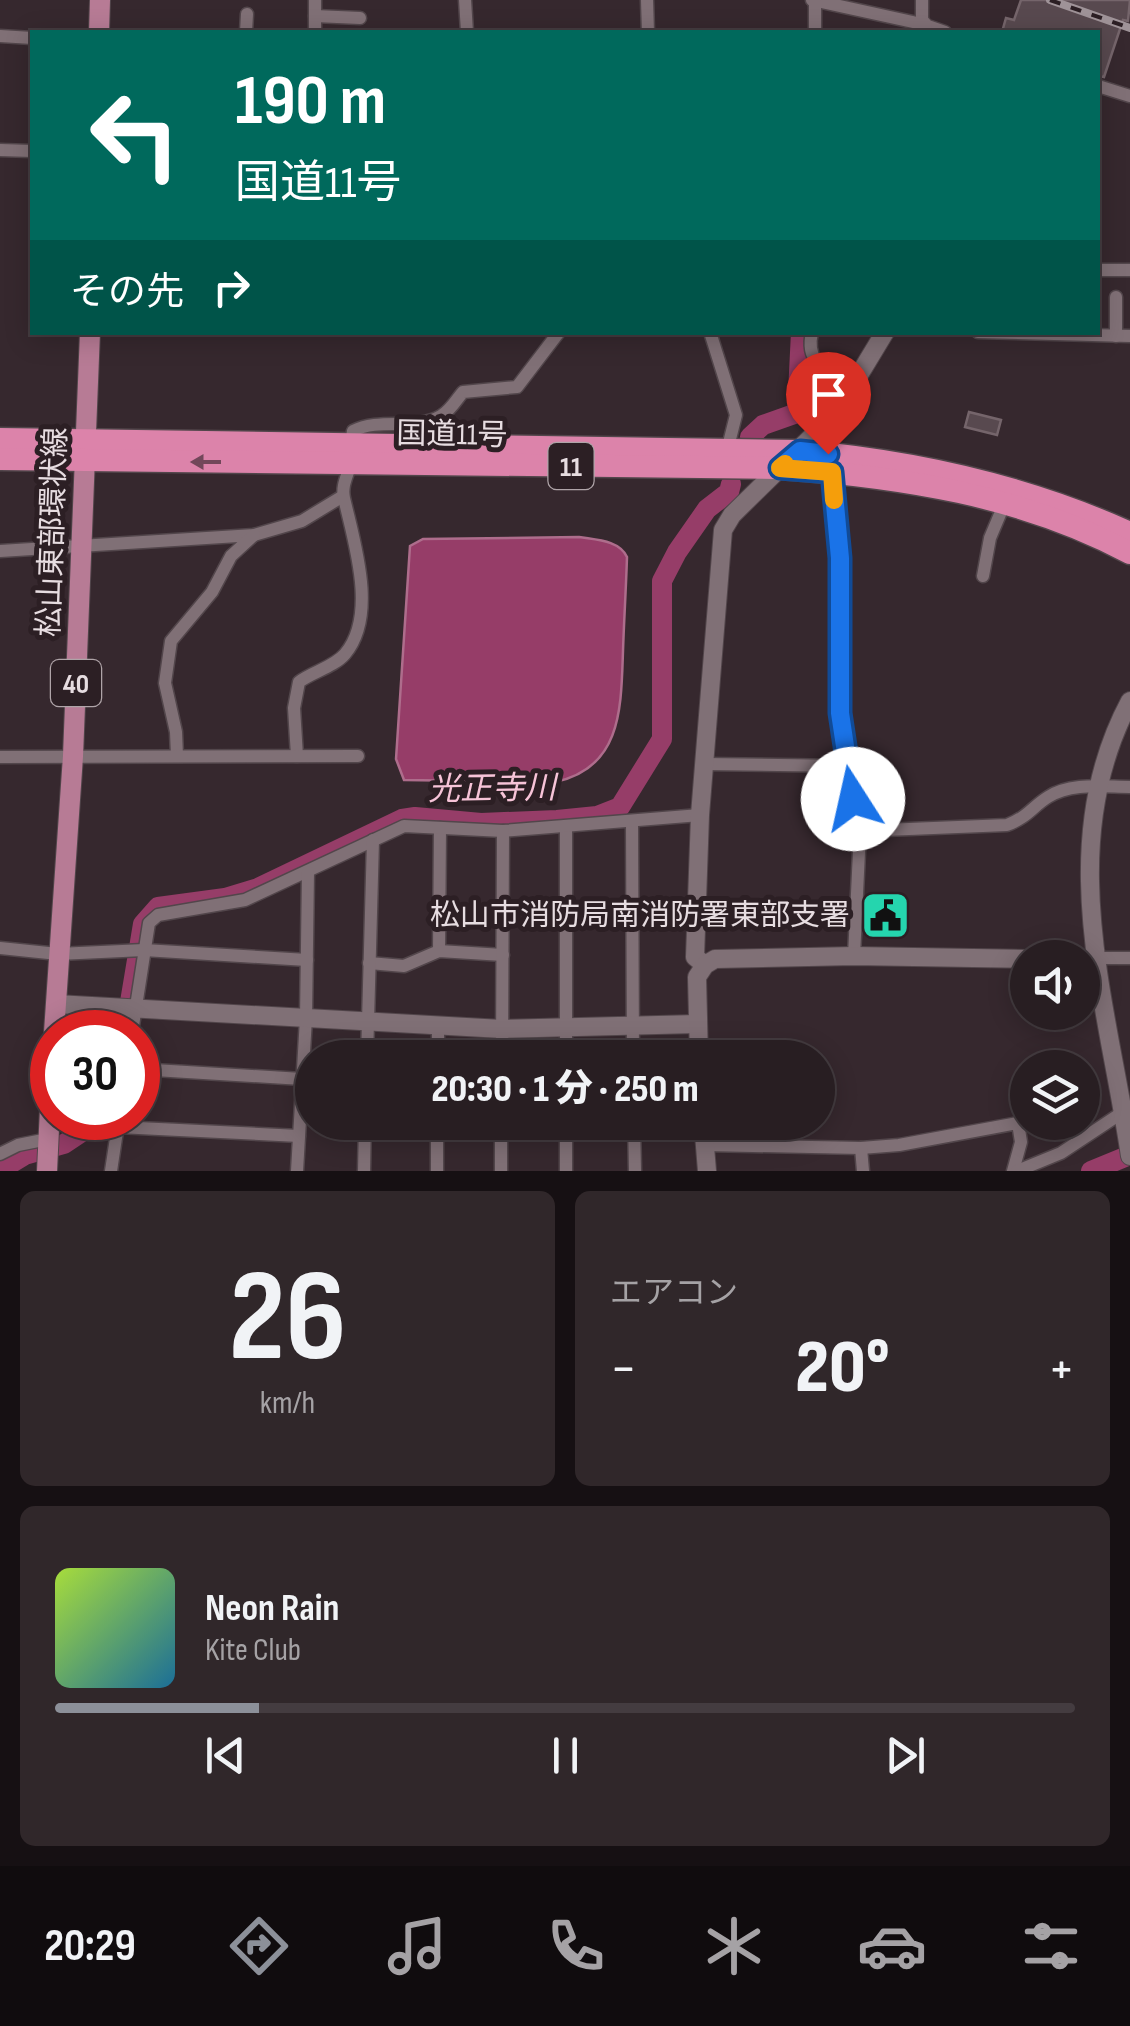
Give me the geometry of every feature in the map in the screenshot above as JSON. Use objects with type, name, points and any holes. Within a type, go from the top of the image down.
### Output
[{"type":"highway","name":"国道11号","points":[[0,439],[86,450],[352,454],[780,468],[886,476],[1007,496],[1130,553]]},
{"type":"highway","name":"国道11号","points":[[0,459],[86,450]]},
{"type":"highway","name":"国道11号","points":[[352,454],[800,451],[889,460],[1130,533]]},
{"type":"main road","points":[[99,30],[100,0]]},
{"type":"main road","name":"松山東部環状線","points":[[56,1010],[83,544],[90,335]]},
{"type":"street","points":[[314,30],[316,0]]},
{"type":"street","points":[[464,0],[467,30]]},
{"type":"street","points":[[647,0],[648,30]]},
{"type":"street","points":[[814,30],[814,0],[923,28],[922,0]]},
{"type":"street","points":[[246,30],[247,14]]},
{"type":"street","points":[[315,16],[360,18]]},
{"type":"street","points":[[0,36],[30,38]]},
{"type":"street","points":[[1100,87],[1130,96]]},
{"type":"street","points":[[0,150],[30,151]]},
{"type":"street","points":[[1100,270],[1130,270]]},
{"type":"street","points":[[1092,335],[1123,336],[1116,296]]},
{"type":"street","points":[[297,756],[294,708],[299,682],[342,658],[353,642],[360,608],[362,581],[343,496],[354,431],[431,420],[448,410],[463,392],[518,387],[557,335]]},
{"type":"street","points":[[711,335],[736,415],[727,451]]},
{"type":"street","points":[[812,335],[809,353],[813,361],[856,384]]},
{"type":"street","points":[[704,965],[695,958],[700,815],[724,530],[732,515],[836,413],[883,335]]},
{"type":"street","points":[[832,472],[840,558],[840,713],[860,832],[854,956]]},
{"type":"street","points":[[178,756],[165,684],[171,641],[212,592],[230,556],[254,536],[302,521],[343,496]]},
{"type":"street","points":[[983,576],[990,538],[1007,496]]},
{"type":"street","points":[[0,551],[254,536]]},
{"type":"street","points":[[1090,940],[1088,862],[1097,787],[1130,701]]},
{"type":"street","points":[[0,756],[358,756]]},
{"type":"street","points":[[705,764],[846,766]]},
{"type":"street","points":[[860,832],[1008,825],[1026,818],[1046,798],[1068,788],[1130,787]]},
{"type":"street","points":[[136,1010],[149,922],[158,915],[245,900],[404,826],[504,831],[700,815]]},
{"type":"street","points":[[632,823],[632,1040]]},
{"type":"street","points":[[566,827],[566,1040]]},
{"type":"street","points":[[439,951],[440,828]]},
{"type":"street","points":[[502,1040],[504,831]]},
{"type":"street","points":[[368,1040],[373,840]]},
{"type":"street","points":[[305,1040],[308,872]]},
{"type":"street","points":[[0,948],[58,954],[144,950],[307,960]]},
{"type":"street","points":[[370,963],[404,966],[439,951],[503,955]]},
{"type":"street","points":[[698,1040],[697,976],[704,965],[714,960],[854,956],[1010,959]]},
{"type":"street","points":[[1100,958],[1130,958]]},
{"type":"street","points":[[56,1004],[502,1029],[697,1024]]},
{"type":"street","points":[[1100,1005],[1129,1149]]},
{"type":"street","points":[[438,1025],[438,1040]]},
{"type":"street","points":[[160,1069],[295,1078]]},
{"type":"street","points":[[1015,1171],[1061,1153],[1123,1112]]},
{"type":"street","points":[[705,1145],[861,1148],[899,1145],[1018,1123],[1021,1142],[1015,1171]]},
{"type":"street","points":[[160,1125],[295,1136]]},
{"type":"street","points":[[111,1171],[116,1140]]},
{"type":"street","points":[[296,1171],[299,1140]]},
{"type":"street","points":[[364,1171],[365,1140]]},
{"type":"street","points":[[437,1171],[438,1140]]},
{"type":"street","points":[[501,1140],[501,1171]]},
{"type":"street","points":[[566,1140],[566,1171]]},
{"type":"street","points":[[634,1140],[635,1171]]},
{"type":"street","points":[[705,1140],[706,1171]]},
{"type":"street","points":[[0,1154],[18,1144],[48,1151]]},
{"type":"street","points":[[861,1148],[863,1171]]},
{"type":"shaded area","points":[[579,537],[613,544],[627,557],[621,694],[613,733],[605,749],[594,764],[555,782],[404,780],[396,759],[410,546],[423,539]]},
{"type":"building","points":[[1021,0],[1130,0],[1128,21],[1123,20],[1104,77],[1100,76],[1100,30],[1003,30],[1006,18],[1014,20]]},
{"type":"building","points":[[969,412],[1001,420],[997,435],[965,427]]},
{"type":"waterway","name":"光正寺川","points":[[750,437],[763,425],[797,413],[801,335]]},
{"type":"waterway","name":"光正寺川","points":[[129,1010],[143,924],[158,907],[225,898],[258,888],[402,819],[481,823],[557,820],[597,816],[620,807],[662,739],[662,581],[707,509],[729,492],[731,484]]},
{"type":"waterway","name":"光正寺川","points":[[0,1170],[25,1155],[70,1140]]},
{"type":"waterway","points":[[1091,1171],[1130,1155]]},
{"type":"railway","points":[[1050,0],[1130,28]]},
{"type":"slow traffic","points":[[785,464],[780,468],[832,472],[834,500]]},
{"type":"place","name":"松山市消防局南消防署東部支署","points":[[885,915]]},
{"type":"route","points":[[828,454],[800,451],[780,468],[832,472],[840,558],[840,713],[853,799]]}]
